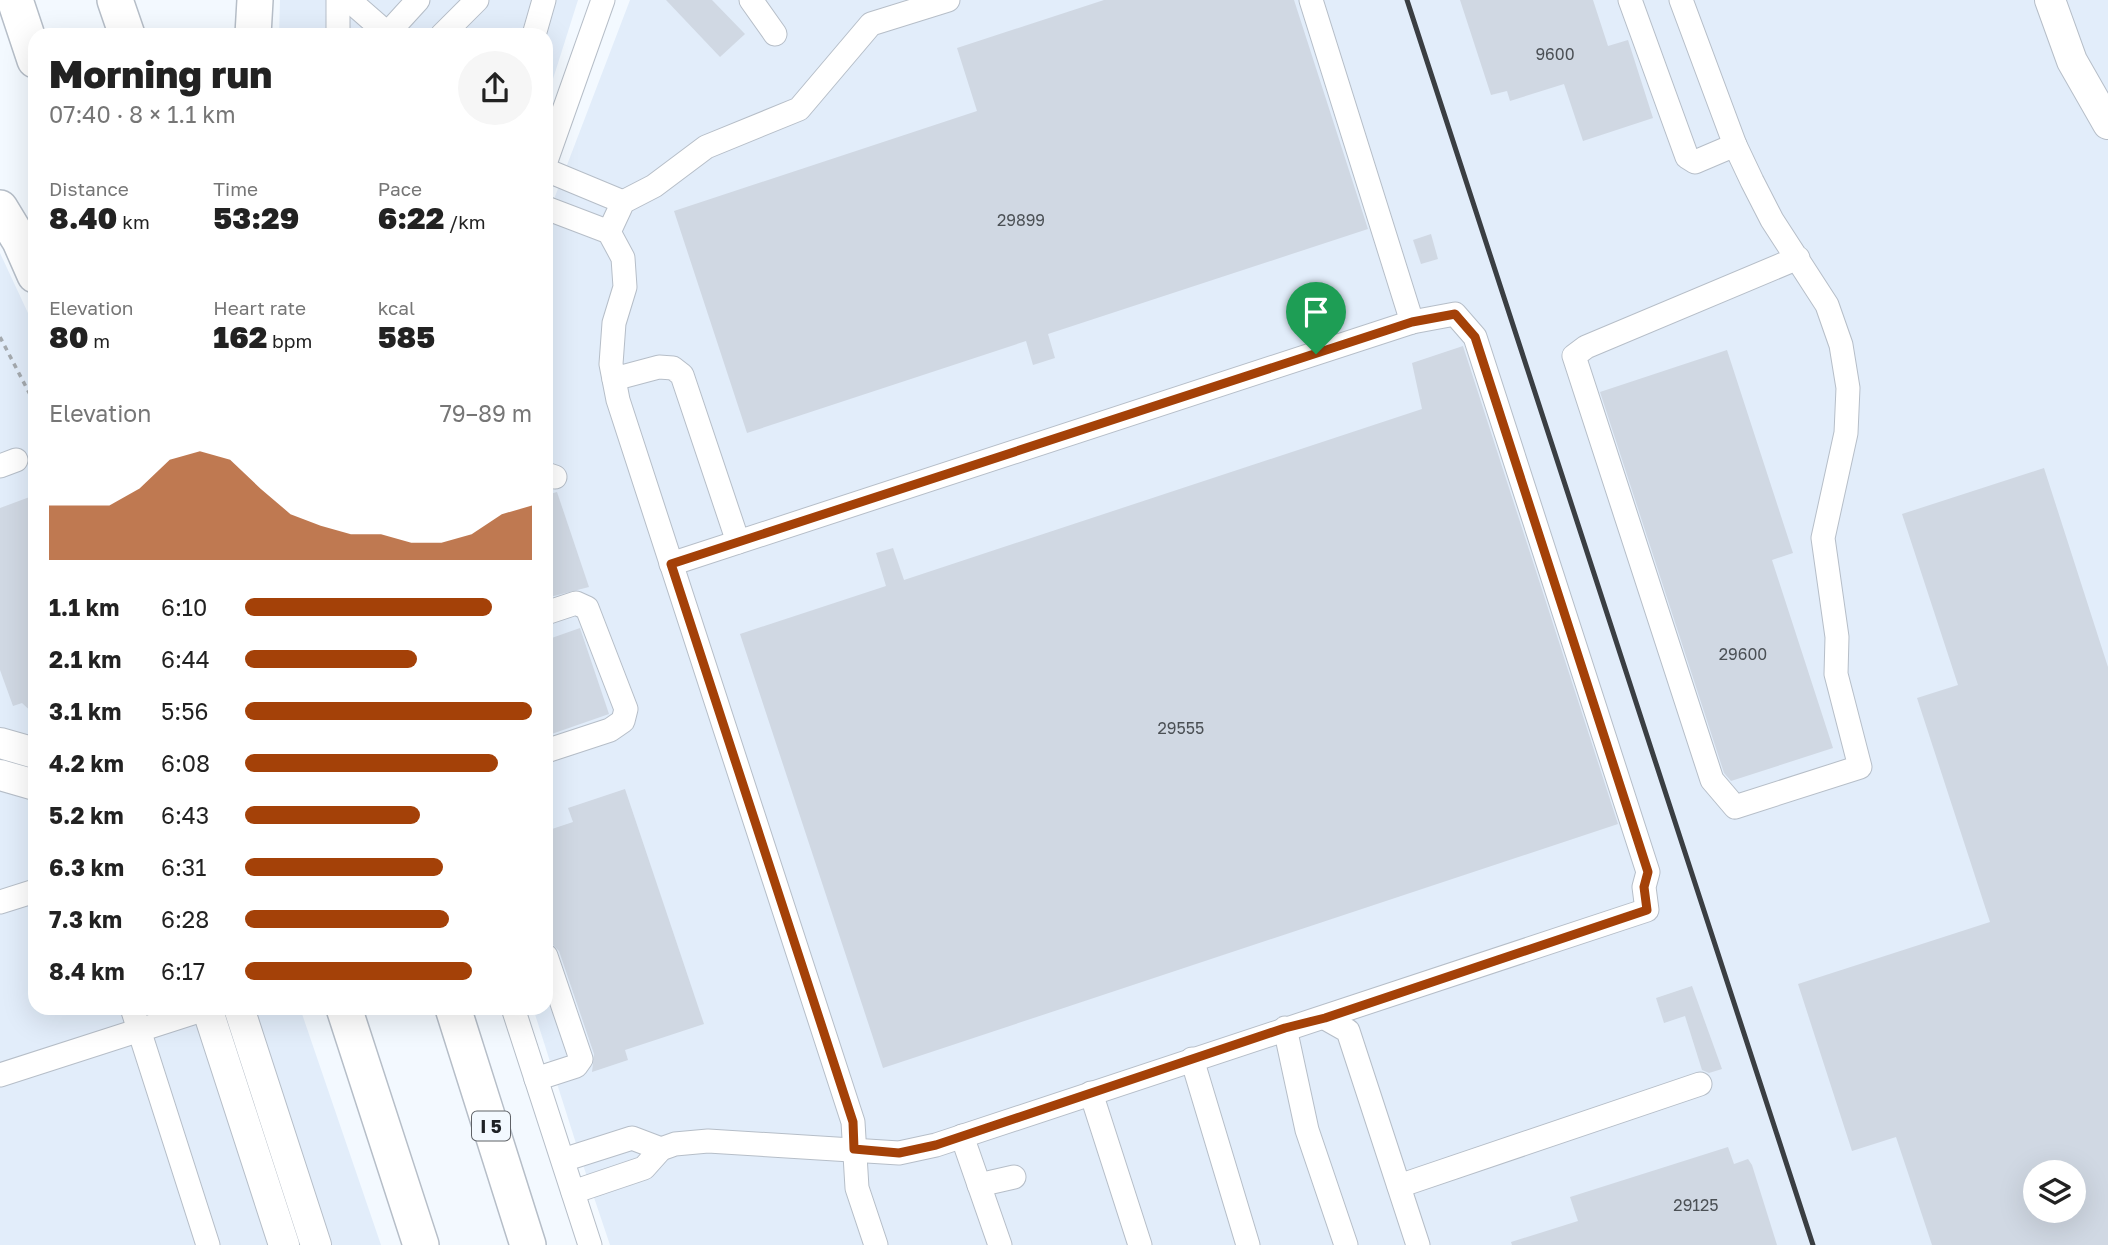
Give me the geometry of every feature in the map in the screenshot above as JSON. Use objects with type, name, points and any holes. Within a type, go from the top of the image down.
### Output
[{"type":"highway","points":[[15,0],[28,39]]},
{"type":"highway","points":[[115,0],[125,28]]},
{"type":"highway","points":[[253,28],[255,0]]},
{"type":"highway","points":[[0,208],[28,260]]},
{"type":"highway","points":[[322,1015],[337,1054],[366,1076]]},
{"type":"highway","points":[[346,1015],[421,1245]]},
{"type":"highway","name":"I 5","points":[[455,1015],[528,1245]]},
{"type":"main road","points":[[2050,0],[2072,61],[2108,124]]},
{"type":"main road","points":[[0,743],[28,751]]},
{"type":"main road","points":[[0,775],[28,783]]},
{"type":"main road","points":[[210,1015],[284,1245]]},
{"type":"main road","points":[[241,1015],[316,1245]]},
{"type":"street","points":[[338,0],[338,28]]},
{"type":"street","points":[[349,0],[381,28]]},
{"type":"street","points":[[393,28],[418,0]]},
{"type":"street","points":[[449,28],[477,0]]},
{"type":"street","points":[[536,28],[544,0]]},
{"type":"street","points":[[553,141],[603,0]]},
{"type":"street","points":[[751,0],[775,34]]},
{"type":"street","points":[[608,232],[623,202],[654,186],[706,147],[799,109],[871,24],[948,0]]},
{"type":"street","points":[[1311,0],[1412,322]]},
{"type":"street","points":[[1630,0],[1687,157],[1695,162],[1735,145]]},
{"type":"street","points":[[1681,0],[1735,145],[1772,220],[1798,258],[1827,305],[1841,345],[1845,366],[1848,411],[1846,433],[1823,538],[1837,637],[1836,674],[1860,767],[1735,807],[1712,780],[1574,356],[1586,347],[1798,258]]},
{"type":"street","points":[[553,173],[623,202]]},
{"type":"street","points":[[553,211],[608,232],[623,258],[625,287],[614,323],[611,364],[618,400],[853,1122],[857,1188],[876,1245]]},
{"type":"street","points":[[573,1192],[644,1168],[661,1149],[675,1143],[708,1141],[899,1153],[936,1145],[1647,910],[1644,887],[1648,872],[1475,337],[1455,314],[1412,322],[671,564]]},
{"type":"street","points":[[614,379],[659,367],[674,368],[682,375],[738,542]]},
{"type":"street","points":[[553,611],[576,603],[587,608],[626,709],[623,721],[610,730],[553,749]]},
{"type":"street","points":[[0,902],[28,893]]},
{"type":"street","points":[[536,1079],[576,1066],[581,1059],[553,977]]},
{"type":"street","points":[[134,1015],[208,1245]]},
{"type":"street","points":[[0,1075],[186,1015]]},
{"type":"street","points":[[515,1015],[590,1245]]},
{"type":"street","points":[[1325,1018],[1348,1031],[1418,1245]]},
{"type":"street","points":[[1285,1028],[1307,1130],[1346,1245]]},
{"type":"street","points":[[1192,1059],[1248,1245]]},
{"type":"street","points":[[1399,1186],[1700,1084]]},
{"type":"street","points":[[1091,1093],[1140,1245]]},
{"type":"street","points":[[962,1136],[1000,1245]]},
{"type":"street","points":[[563,1160],[632,1138],[661,1149]]},
{"type":"street","points":[[979,1185],[1014,1177]]},
{"type":"path","points":[[0,337],[28,391]]},
{"type":"shaded area","points":[[280,0],[578,0],[553,79],[553,28],[279,28]]},
{"type":"shaded area","points":[[630,0],[2108,0],[2108,1245],[610,1245],[535,1015],[553,1015],[553,202]]},
{"type":"shaded area","points":[[0,253],[28,313],[28,1015],[302,1015],[381,1245],[0,1245]]},
{"type":"building","points":[[666,0],[712,0],[745,34],[720,57]]},
{"type":"building","points":[[1104,0],[1294,0],[1368,229],[1048,334],[1055,358],[1033,365],[1026,341],[747,433],[674,211],[977,111],[957,48]]},
{"type":"building","points":[[1460,0],[1593,0],[1608,46],[1628,40],[1653,118],[1583,141],[1564,84],[1510,101],[1507,91],[1491,95]]},
{"type":"building","points":[[1431,234],[1438,259],[1421,264],[1413,240]]},
{"type":"building","points":[[1463,346],[1618,824],[883,1068],[740,634],[886,586],[876,553],[893,548],[904,580],[1422,409],[1412,363]]},
{"type":"building","points":[[1727,350],[1793,553],[1772,560],[1833,748],[1731,781],[1724,773],[1600,392]]},
{"type":"building","points":[[2044,468],[2108,667],[2108,1245],[1932,1245],[1896,1137],[1852,1151],[1798,984],[1990,922],[1917,698],[1958,685],[1902,514]]},
{"type":"building","points":[[557,492],[589,587],[553,596],[553,493]]},
{"type":"building","points":[[28,498],[28,709],[22,703],[13,706],[0,670],[0,508]]},
{"type":"building","points":[[580,628],[609,714],[553,734],[553,638]]},
{"type":"building","points":[[625,789],[704,1024],[625,1050],[628,1060],[592,1072],[594,1054],[559,951],[553,945],[553,829],[573,822],[568,808]]},
{"type":"building","points":[[1692,986],[1722,1069],[1709,1073],[1702,1070],[1685,1016],[1664,1023],[1656,998]]},
{"type":"building","points":[[1728,1147],[1734,1164],[1748,1159],[1752,1165],[1777,1245],[1512,1245],[1511,1242],[1578,1221],[1570,1197]]},
{"type":"railway","points":[[1407,0],[1813,1245]]},
{"type":"route","points":[[1455,314],[1475,337],[1648,872],[1644,887],[1647,910],[936,1145],[899,1153],[854,1149],[853,1122],[671,564],[1316,354],[1412,322],[1455,314]]}]
